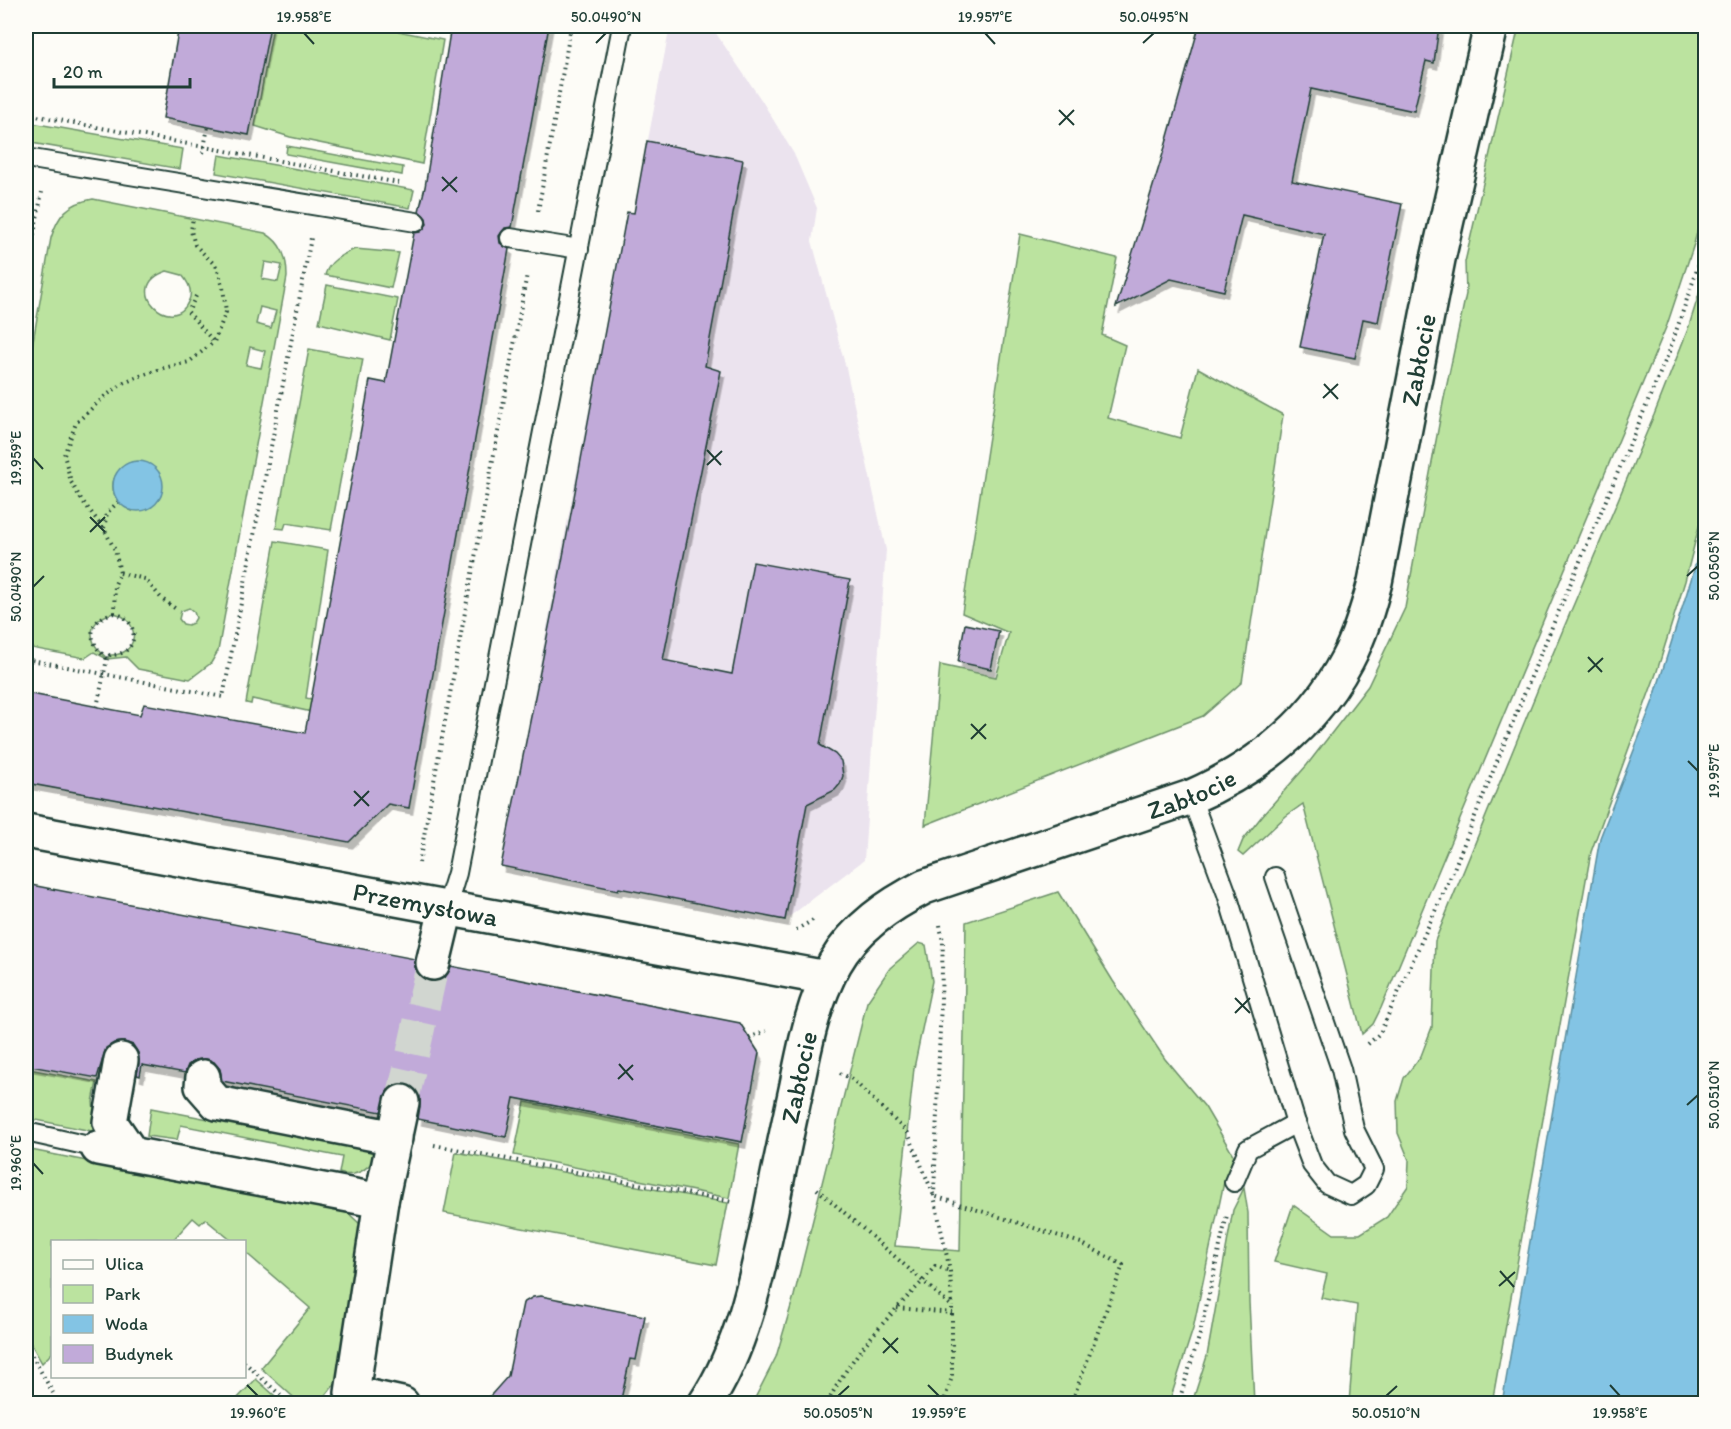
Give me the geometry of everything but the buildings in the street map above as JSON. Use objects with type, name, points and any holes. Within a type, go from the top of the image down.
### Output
[{"type":"street","name":"Zabłocie","points":[[705,1404],[726,1364],[744,1321],[763,1248],[806,1041],[827,978],[846,948],[872,919],[902,898],[924,887],[1191,797],[1240,774],[1304,720],[1322,700],[1348,660],[1376,582],[1438,259],[1491,26]]},
{"type":"street","name":"Przemysłowa","points":[[26,831],[827,978]]},
{"type":"street","points":[[433,963],[446,909]]},
{"type":"street","points":[[121,1060],[110,1122],[132,1154]]},
{"type":"street","points":[[204,1077],[202,1086],[217,1103],[394,1138]]},
{"type":"street","points":[[402,1102],[381,1201],[348,1398],[402,1404]]},
{"type":"street","points":[[98,1148],[381,1201]]},
{"type":"lane","points":[[446,909],[457,873],[622,26]]},
{"type":"lane","points":[[26,158],[416,222]]},
{"type":"lane","points":[[510,238],[579,249]]},
{"type":"lane","points":[[1191,797],[1227,894],[1296,1123],[1312,1165],[1327,1184],[1351,1195],[1366,1185],[1374,1169],[1354,1129],[1341,1069],[1275,877]]},
{"type":"lane","points":[[1234,1182],[1248,1149],[1296,1123]]},
{"type":"lane","points":[[26,1132],[98,1148]]},
{"type":"path","points":[[419,864],[571,26]]},
{"type":"path","points":[[26,114],[402,183]]},
{"type":"path","points":[[114,614],[115,584],[120,573],[115,550],[104,529],[71,482],[64,455],[76,423],[104,397],[124,383],[164,368],[189,362],[214,342],[226,312],[224,295],[218,267],[195,245],[191,231],[208,127]]},
{"type":"path","points":[[26,276],[44,183]]},
{"type":"path","points":[[26,659],[223,697],[312,232]]},
{"type":"path","points":[[1341,1069],[1380,1033],[1451,876],[1535,667],[1669,352],[1706,238]]},
{"type":"path","points":[[196,296],[188,312],[214,342]]},
{"type":"path","points":[[104,529],[108,513],[118,502]]},
{"type":"path","points":[[120,573],[145,579],[162,599],[176,609]]},
{"type":"path","points":[[97,706],[107,659],[110,655],[117,655],[129,649],[134,636],[131,623],[126,618],[114,614],[101,618],[93,629],[94,643],[107,659]]},
{"type":"path","points":[[407,862],[457,873]]},
{"type":"path","points":[[794,930],[815,918]]},
{"type":"path","points":[[934,1196],[943,942],[939,922]]},
{"type":"path","points":[[749,1038],[766,1030]]},
{"type":"path","points":[[26,1059],[32,1058]]},
{"type":"path","points":[[838,1072],[852,1079],[908,1133],[934,1196],[950,1271],[952,1307],[952,1377],[943,1404]]},
{"type":"path","points":[[394,1138],[734,1202]]},
{"type":"path","points":[[1178,1404],[1200,1334],[1234,1182]]},
{"type":"path","points":[[812,1185],[952,1307]]},
{"type":"path","points":[[934,1196],[1081,1243],[1123,1265],[1071,1404]]},
{"type":"path","points":[[827,1404],[858,1353],[935,1266],[950,1271]]},
{"type":"path","points":[[897,1308],[952,1313]]},
{"type":"path","points":[[26,1345],[53,1393]]},
{"type":"path","points":[[246,1364],[290,1404]]},
{"type":"shaded area","points":[[670,26],[711,26],[762,101],[794,154],[817,208],[812,241],[846,368],[886,550],[864,860],[785,920],[501,866],[627,212],[634,212]]},
{"type":"green space","points":[[273,26],[373,26],[443,40],[422,164],[290,137],[255,126]]},
{"type":"green space","points":[[1519,26],[1705,26],[1705,202],[1694,244],[1667,325],[1381,1008],[1373,1024],[1362,1034],[1303,804],[1286,816],[1243,856],[1238,852],[1243,840],[1307,765],[1368,686],[1405,608],[1466,294],[1465,262]]},
{"type":"green space","points":[[26,122],[183,149],[180,169],[26,142]]},
{"type":"green space","points":[[287,146],[403,167],[402,175],[286,154]]},
{"type":"green space","points":[[219,155],[414,190],[410,208],[216,173]]},
{"type":"green space","points":[[93,199],[265,233],[276,241],[286,263],[287,277],[218,651],[211,663],[190,679],[138,669],[126,657],[107,659],[94,652],[85,658],[26,647],[26,381],[51,238],[65,211]],"holes":[[[265,262],[282,265],[278,282],[262,279]],[[167,271],[182,275],[189,287],[190,297],[181,311],[172,314],[162,312],[154,306],[149,297],[148,288],[154,278]],[[260,307],[276,311],[271,328],[256,324]],[[250,347],[265,351],[261,368],[246,365]],[[132,462],[132,511],[124,506],[114,493],[114,479],[118,472]],[[189,608],[194,612],[196,618],[188,625],[183,624],[179,619],[181,611]],[[114,613],[129,623],[133,630],[133,637],[127,650],[120,654],[110,655],[107,659],[95,645],[92,632],[99,620]]]},
{"type":"green space","points":[[1020,234],[1117,258],[1102,335],[1125,345],[1108,418],[1180,438],[1198,368],[1283,415],[1242,682],[1203,716],[925,825],[940,665],[996,677],[1009,633],[962,613]]},
{"type":"green space","points":[[355,249],[399,253],[391,288],[325,275],[329,266],[336,259]]},
{"type":"green space","points":[[1705,275],[1705,503],[1685,581],[1657,671],[1591,852],[1492,1403],[1349,1403],[1357,1305],[1321,1298],[1327,1274],[1274,1262],[1293,1205],[1334,1234],[1360,1234],[1387,1217],[1408,1186],[1409,1160],[1398,1133],[1397,1101],[1404,1078],[1421,1056],[1432,1027],[1435,941],[1540,684],[1654,415],[1688,329]]},
{"type":"green space","points":[[327,285],[398,299],[390,340],[319,323]]},
{"type":"green space","points":[[309,349],[363,359],[331,530],[286,523],[284,529],[276,528]]},
{"type":"green space","points":[[275,541],[328,550],[306,698],[325,702],[321,714],[252,699],[251,704],[246,703]]},
{"type":"green space","points":[[1058,892],[1113,981],[1165,1059],[1205,1107],[1235,1158],[1224,1182],[1193,1329],[1169,1403],[752,1404],[776,1357],[794,1296],[867,1002],[890,968],[919,943],[926,945],[932,981],[914,1068],[895,1246],[960,1251],[966,922]]},
{"type":"green space","points":[[29,1069],[97,1082],[93,1102],[97,1132],[26,1118],[26,1071]]},
{"type":"green space","points":[[525,1102],[739,1144],[729,1198],[514,1155]]},
{"type":"green space","points":[[151,1108],[380,1152],[358,1173],[339,1173],[342,1157],[181,1125],[177,1140],[147,1136]]},
{"type":"green space","points":[[26,1149],[348,1213],[360,1224],[366,1240],[338,1380],[320,1403],[300,1403],[261,1368],[310,1308],[246,1253],[246,1240],[231,1240],[205,1219],[200,1224],[193,1218],[173,1240],[51,1240],[51,1354],[42,1363],[26,1335]]},
{"type":"green space","points":[[456,1152],[728,1203],[716,1265],[444,1213]]},
{"type":"green space","points":[[1244,1188],[1248,1213],[1249,1302],[1254,1403],[1192,1403],[1207,1356],[1233,1210]]},
{"type":"green space","points":[[256,1379],[283,1403],[233,1403]]},
{"type":"water","points":[[133,461],[143,461],[156,468],[163,481],[163,491],[156,504],[143,511],[133,511],[124,507],[117,500],[113,491],[113,481],[117,472],[124,465]]},
{"type":"water","points":[[1705,524],[1705,1403],[1502,1403],[1600,838],[1653,701],[1694,570]]},
{"type":"tunnel","points":[[402,1102],[433,963]]}]
